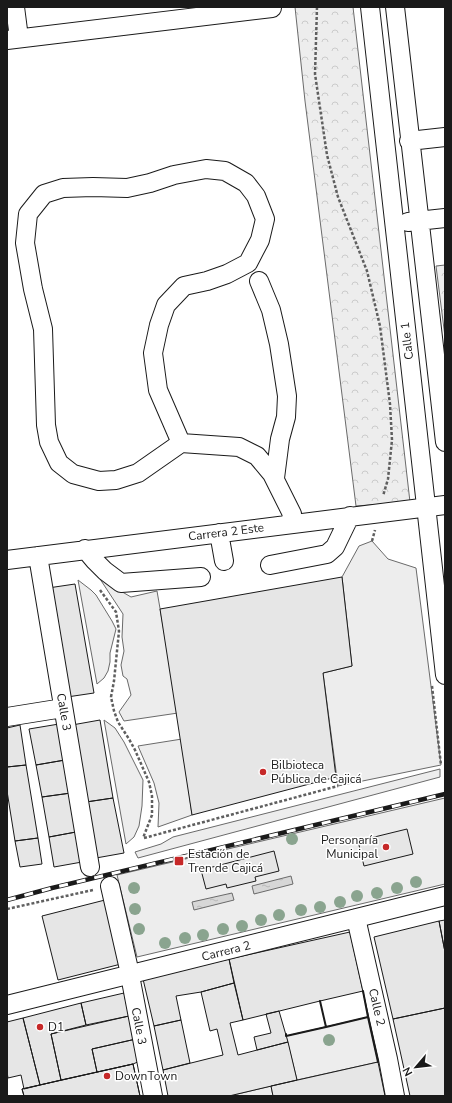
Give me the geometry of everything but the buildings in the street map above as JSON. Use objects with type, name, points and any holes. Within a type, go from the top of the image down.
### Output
[{"type":"street","points":[[15,7],[13,39],[213,11],[272,8]]},
{"type":"street","name":"Calle 1","points":[[370,7],[445,675]]},
{"type":"street","points":[[394,7],[409,141],[442,392],[445,442]]},
{"type":"street","points":[[409,141],[445,137]]},
{"type":"street","points":[[181,443],[158,390],[153,352],[166,305],[184,286],[207,281],[227,274],[248,263],[260,240],[265,219],[256,196],[246,183],[225,171],[206,169],[174,175],[150,183],[127,188],[63,188],[44,194],[28,214],[25,243],[33,289],[43,329],[46,425],[49,442],[59,463],[73,474],[99,482],[116,480],[138,473],[181,443],[239,447],[257,456],[275,478],[292,514],[290,524]]},
{"type":"street","points":[[394,224],[445,218]]},
{"type":"street","points":[[259,281],[271,310],[279,344],[287,396],[286,417],[280,439],[275,478]]},
{"type":"street","name":"Carrera 2 Este","points":[[7,560],[445,504]]},
{"type":"street","points":[[270,565],[328,554],[336,547],[350,516]]},
{"type":"street","points":[[220,533],[224,561]]},
{"type":"street","points":[[85,549],[100,566],[121,583],[201,577]]},
{"type":"street","name":"Calle 3","points":[[38,556],[90,867]]},
{"type":"street","points":[[7,717],[64,708]]},
{"type":"street","name":"Calle 3","points":[[110,886],[128,965],[153,1096]]},
{"type":"street","name":"Carrera 2","points":[[7,1005],[445,896]]},
{"type":"street","name":"Calle 2","points":[[356,918],[395,1096]]},
{"type":"path","points":[[317,7],[315,74],[326,156],[338,198],[366,271],[380,326],[390,404],[392,440],[388,479],[379,513]]},
{"type":"path","points":[[96,585],[116,612],[119,631],[111,697],[114,711],[118,722],[129,738],[142,765],[149,782],[152,796],[152,815],[143,838],[338,786]]},
{"type":"path","points":[[7,910],[110,886]]},
{"type":"shaded area","points":[[372,541],[388,559],[416,568],[441,765],[338,786],[323,673],[352,666],[342,577],[359,546]]},
{"type":"shaded area","points":[[100,579],[131,597],[157,591],[178,713],[124,721],[119,712],[131,695],[127,679],[123,676],[121,665],[124,651],[122,637],[123,614]]},
{"type":"shaded area","points":[[78,580],[96,595],[116,629],[110,653],[108,671],[104,678],[97,684]]},
{"type":"shaded area","points":[[104,720],[115,728],[124,742],[143,780],[142,806],[139,826],[134,837],[126,844]]},
{"type":"shaded area","points":[[182,739],[192,815],[158,827],[159,803],[154,783],[138,746]]},
{"type":"shaded area","points":[[440,769],[440,777],[138,858],[135,852],[161,844],[173,837]]},
{"type":"shaded area","points":[[445,798],[445,884],[137,957],[117,875]]},
{"type":"shaded area","points":[[368,1017],[378,1062],[297,1080],[286,1036]]},
{"type":"shaded area","points":[[271,1086],[273,1096],[229,1096]]},
{"type":"green space","points":[[295,7],[353,7],[410,502],[356,506],[305,101]]},
{"type":"green space","points":[[445,265],[445,337],[436,266]]},
{"type":"water","points":[[291,876],[293,884],[254,894],[252,886]]},
{"type":"water","points":[[232,893],[234,900],[194,910],[192,902]]},
{"type":"railway","points":[[7,900],[445,794]]},
{"type":"wall","points":[[320,1001],[326,1027],[368,1017],[363,991]]},
{"type":"wall","points":[[368,1017],[378,1062]]},
{"type":"wall","points":[[286,1034],[286,1036],[326,1027]]},
{"type":"place","name":"Bilbioteca Pública de Cajicá","points":[[263,772]]},
{"type":"place","name":"Personaría Municipal","points":[[386,847]]},
{"type":"place","name":"Estación de Tren de Cajicá","points":[[179,861]]},
{"type":"place","name":"D1","points":[[40,1027]]},
{"type":"place","name":"DownTown","points":[[107,1076]]}]
